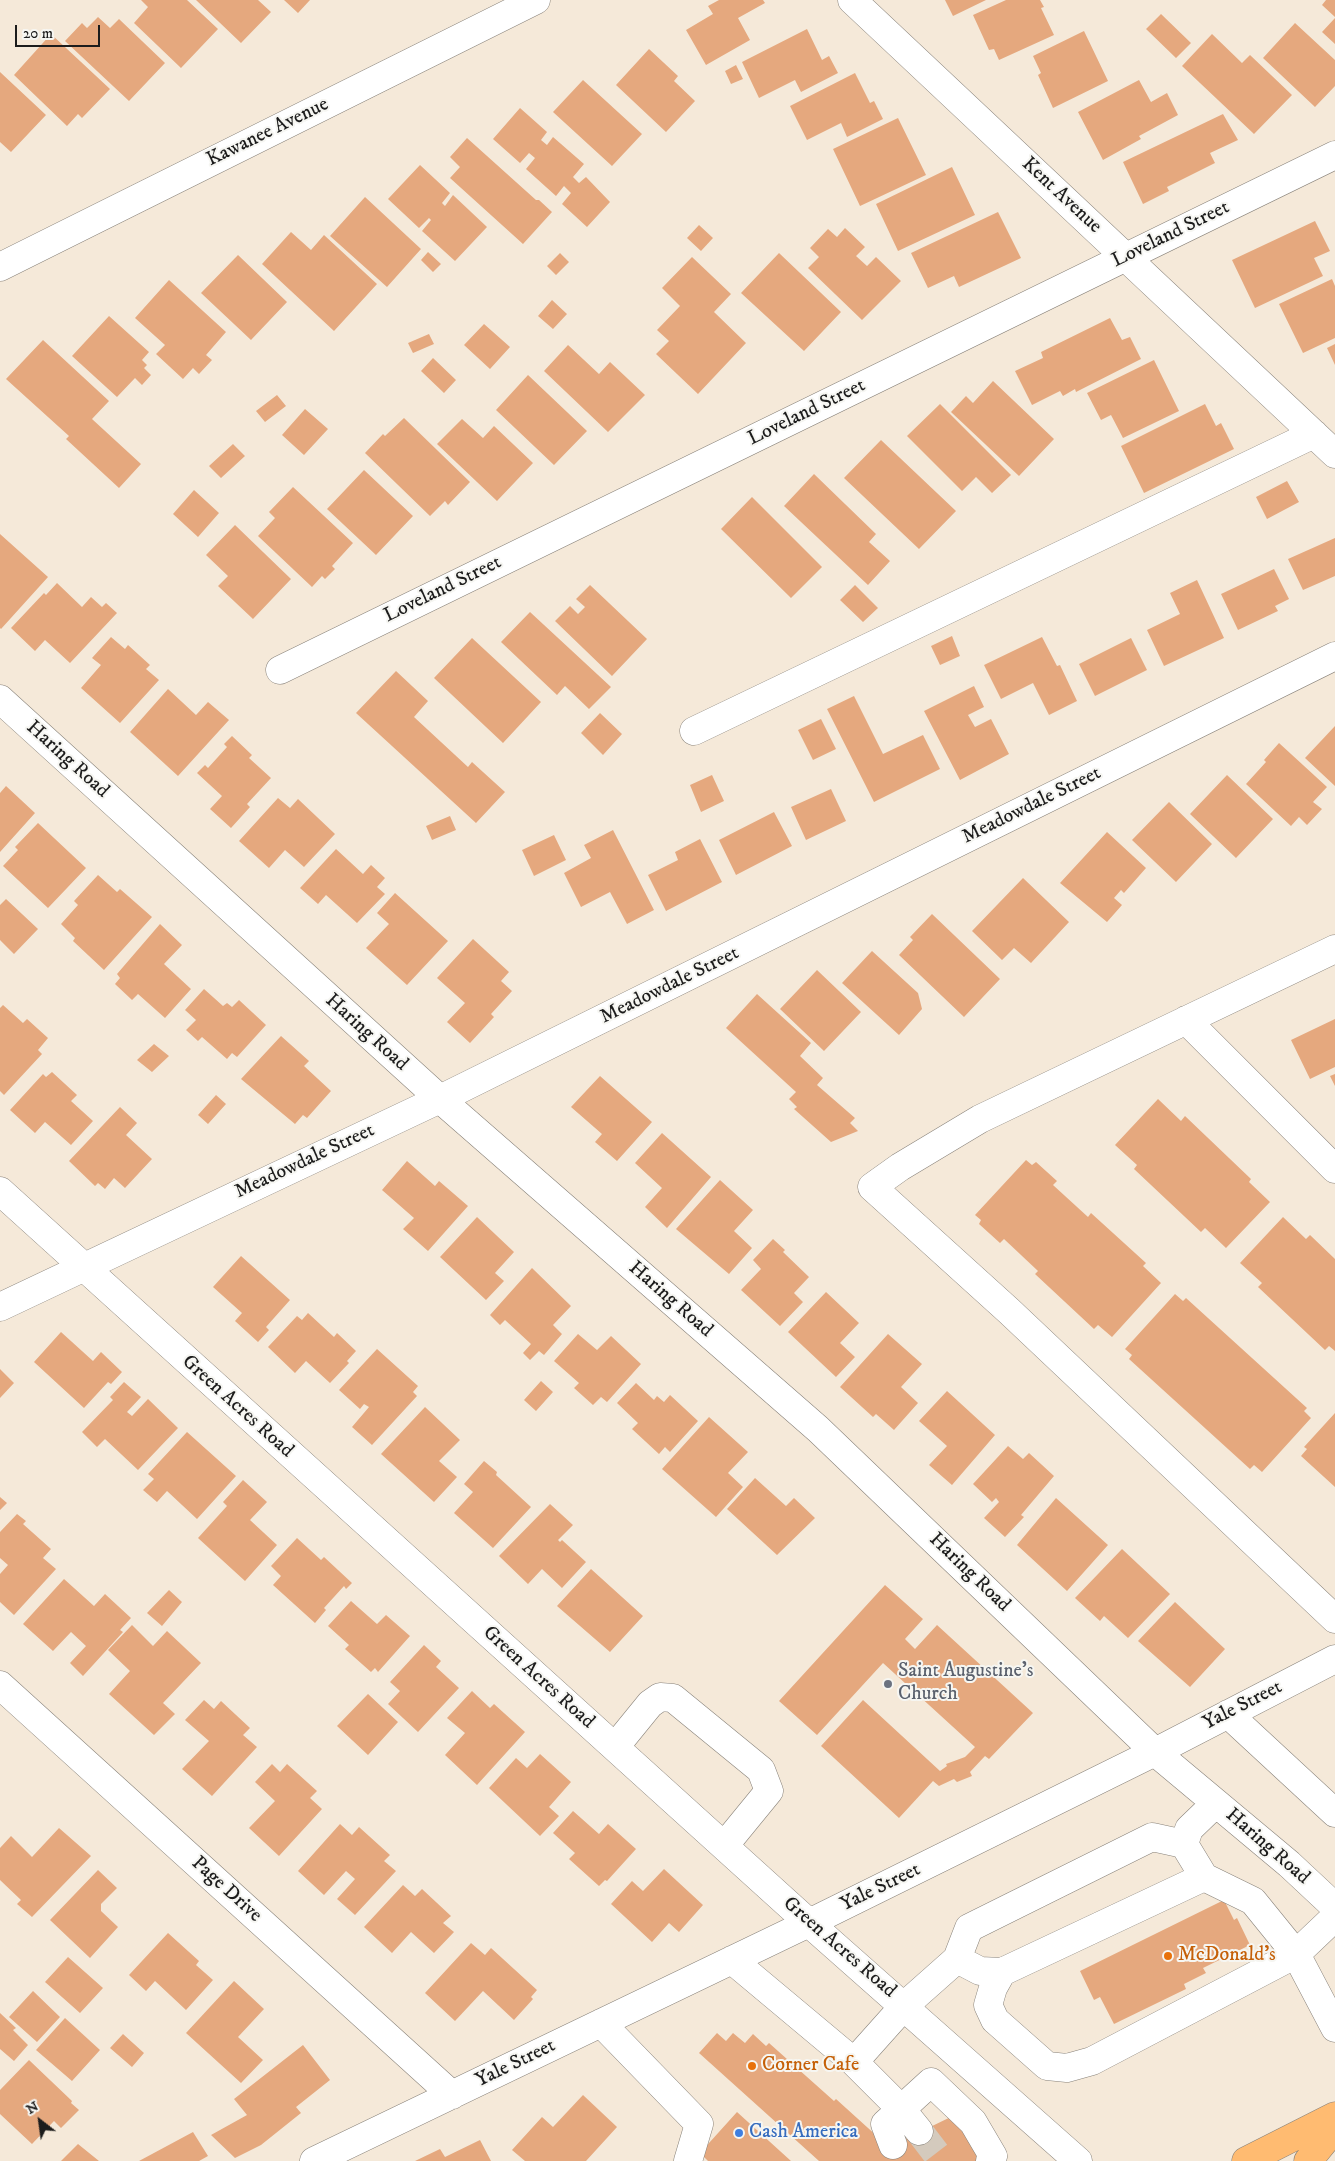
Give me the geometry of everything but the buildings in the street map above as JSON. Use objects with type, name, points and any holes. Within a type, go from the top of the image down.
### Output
[{"type":"main road","points":[[1246,2161],[1335,2116]]},
{"type":"main road","points":[[1308,2161],[1335,2128]]},
{"type":"street","name":"Kawanee Avenue","points":[[0,267],[536,0]]},
{"type":"street","name":"Kent Avenue","points":[[852,0],[1335,454]]},
{"type":"street","name":"Loveland Street","points":[[280,670],[1335,155]]},
{"type":"street","points":[[694,731],[1314,434]]},
{"type":"street","name":"Meadowdale Street","points":[[0,1307],[440,1100],[1335,656]]},
{"type":"street","name":"Haring Road","points":[[0,699],[440,1100],[818,1429],[1155,1752],[1289,1864],[1335,1907]]},
{"type":"street","points":[[1328,1611],[1009,1311],[872,1187],[900,1166],[980,1119],[1335,949]]},
{"type":"street","points":[[1186,1020],[1335,1170]]},
{"type":"street","name":"Green Acres Road","points":[[0,1191],[809,1923],[1078,2161]]},
{"type":"street","name":"Yale Street","points":[[314,2161],[809,1923],[1155,1752],[1335,1659]]},
{"type":"street","name":"Page Drive","points":[[0,1685],[452,2095]]},
{"type":"street","points":[[615,1748],[650,1704],[660,1697],[673,1698],[761,1770],[769,1791],[724,1846]]},
{"type":"street","points":[[1228,1714],[1335,1813]]},
{"type":"street","points":[[1184,1844],[1189,1829],[1216,1803]]},
{"type":"street","points":[[854,2062],[904,2006],[957,1959],[969,1928],[1152,1838],[1184,1844],[1204,1877],[1253,1901],[1296,1954],[1335,2028]]},
{"type":"street","points":[[957,1959],[980,1972],[1002,1972],[1204,1877]]},
{"type":"street","points":[[1002,1972],[993,1988],[988,2005],[995,2020],[1047,2066],[1067,2068],[1092,2061],[1296,1954],[1335,1918]]},
{"type":"street","points":[[732,1960],[854,2062],[902,2110],[919,2131]]},
{"type":"street","points":[[601,2023],[699,2124],[688,2161]]},
{"type":"street","points":[[893,2145],[885,2124],[931,2082],[958,2053]]},
{"type":"street","points":[[931,2082],[973,2122],[993,2156],[990,2161]]},
{"type":"tunnel","points":[[919,2131],[942,2161]]},
{"type":"place","name":"Saint Augustine's Church","points":[[888,1684]]},
{"type":"place","name":"McDonald's","points":[[1168,1956]]},
{"type":"place","name":"Corner Cafe","points":[[752,2066]]},
{"type":"place","name":"Cash America","points":[[739,2133]]}]
